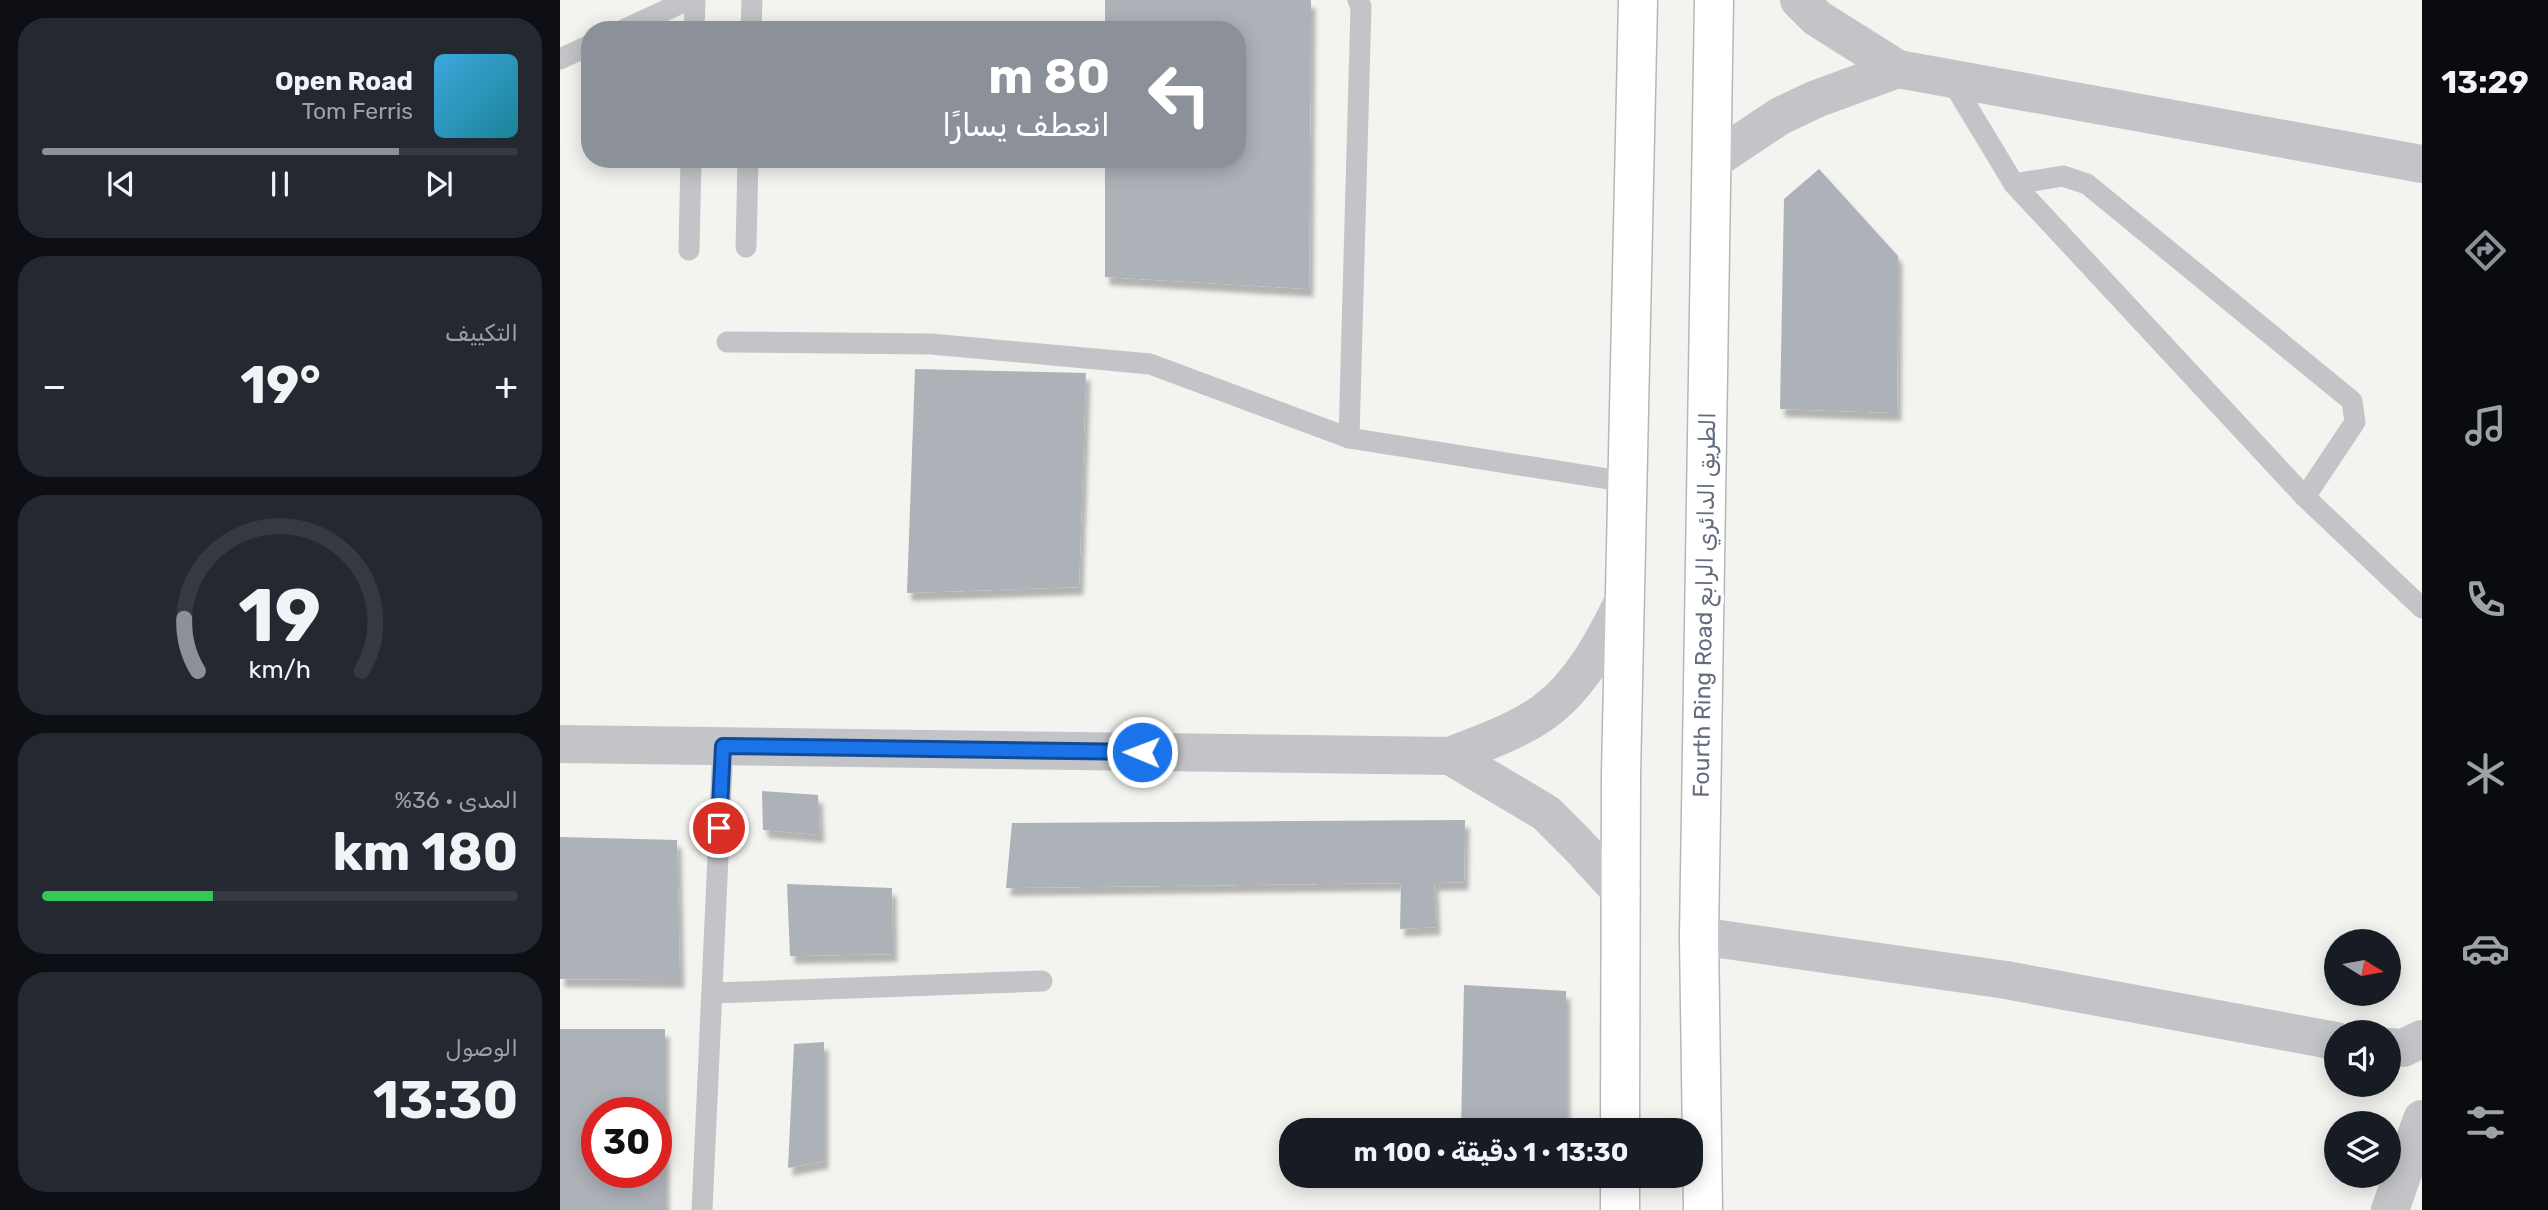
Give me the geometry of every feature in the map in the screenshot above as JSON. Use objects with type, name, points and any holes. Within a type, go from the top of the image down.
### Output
[{"type":"main road","points":[[1620,1118],[1625,598],[1638,0]]},
{"type":"main road","name":"Fourth Ring Road الطريق الدائري الرابع","points":[[1703,1210],[1699,936],[1714,0]]},
{"type":"main road","points":[[1620,1188],[1620,1210]]},
{"type":"street","points":[[1799,0],[1817,18],[1898,69],[2422,164]]},
{"type":"street","points":[[1711,162],[1780,116],[1816,99],[1898,69]]},
{"type":"street","points":[[560,744],[1450,756],[1504,734],[1545,711],[1570,688],[1601,647],[1625,598]]},
{"type":"street","points":[[1450,756],[1546,813],[1621,892]]},
{"type":"street","points":[[1699,936],[2006,980],[2324,1039]]},
{"type":"street","points":[[2401,1048],[2422,1039]]},
{"type":"street","points":[[2390,1210],[2422,1119]]},
{"type":"lane","points":[[642,21],[688,0]]},
{"type":"lane","points":[[694,21],[695,0]]},
{"type":"lane","points":[[751,21],[752,0]]},
{"type":"lane","points":[[1349,438],[1361,7],[1358,0]]},
{"type":"lane","points":[[560,59],[581,49]]},
{"type":"lane","points":[[1950,78],[2014,184],[2305,496],[2422,608]]},
{"type":"lane","points":[[689,250],[691,168]]},
{"type":"lane","points":[[746,247],[748,168]]},
{"type":"lane","points":[[2014,184],[2063,176],[2087,184],[2352,401],[2355,422],[2305,496]]},
{"type":"lane","points":[[727,342],[931,344],[1150,364],[1349,438],[1627,482]]},
{"type":"lane","points":[[702,1210],[723,746]]},
{"type":"lane","points":[[713,993],[1042,981]]},
{"type":"building","points":[[1105,0],[1311,0],[1309,289],[1105,277],[1105,168],[1246,168],[1246,21],[1105,21]]},
{"type":"building","points":[[1819,169],[1898,256],[1897,413],[1780,409],[1784,199]]},
{"type":"building","points":[[915,369],[1086,373],[1079,587],[907,593]]},
{"type":"building","points":[[762,791],[818,795],[820,835],[763,830]]},
{"type":"building","points":[[1465,820],[1464,882],[1434,883],[1436,927],[1400,929],[1401,883],[1006,888],[1012,823]]},
{"type":"building","points":[[560,837],[677,840],[680,980],[560,979]]},
{"type":"building","points":[[787,884],[892,888],[893,954],[790,956]]},
{"type":"building","points":[[1464,985],[1566,991],[1566,1118],[1461,1118]]},
{"type":"building","points":[[560,1029],[665,1029],[665,1097],[581,1097],[581,1188],[665,1188],[665,1210],[560,1210]]},
{"type":"building","points":[[824,1042],[824,1161],[788,1168],[794,1044]]},
{"type":"route","points":[[719,828],[723,746],[1142,752]]}]
